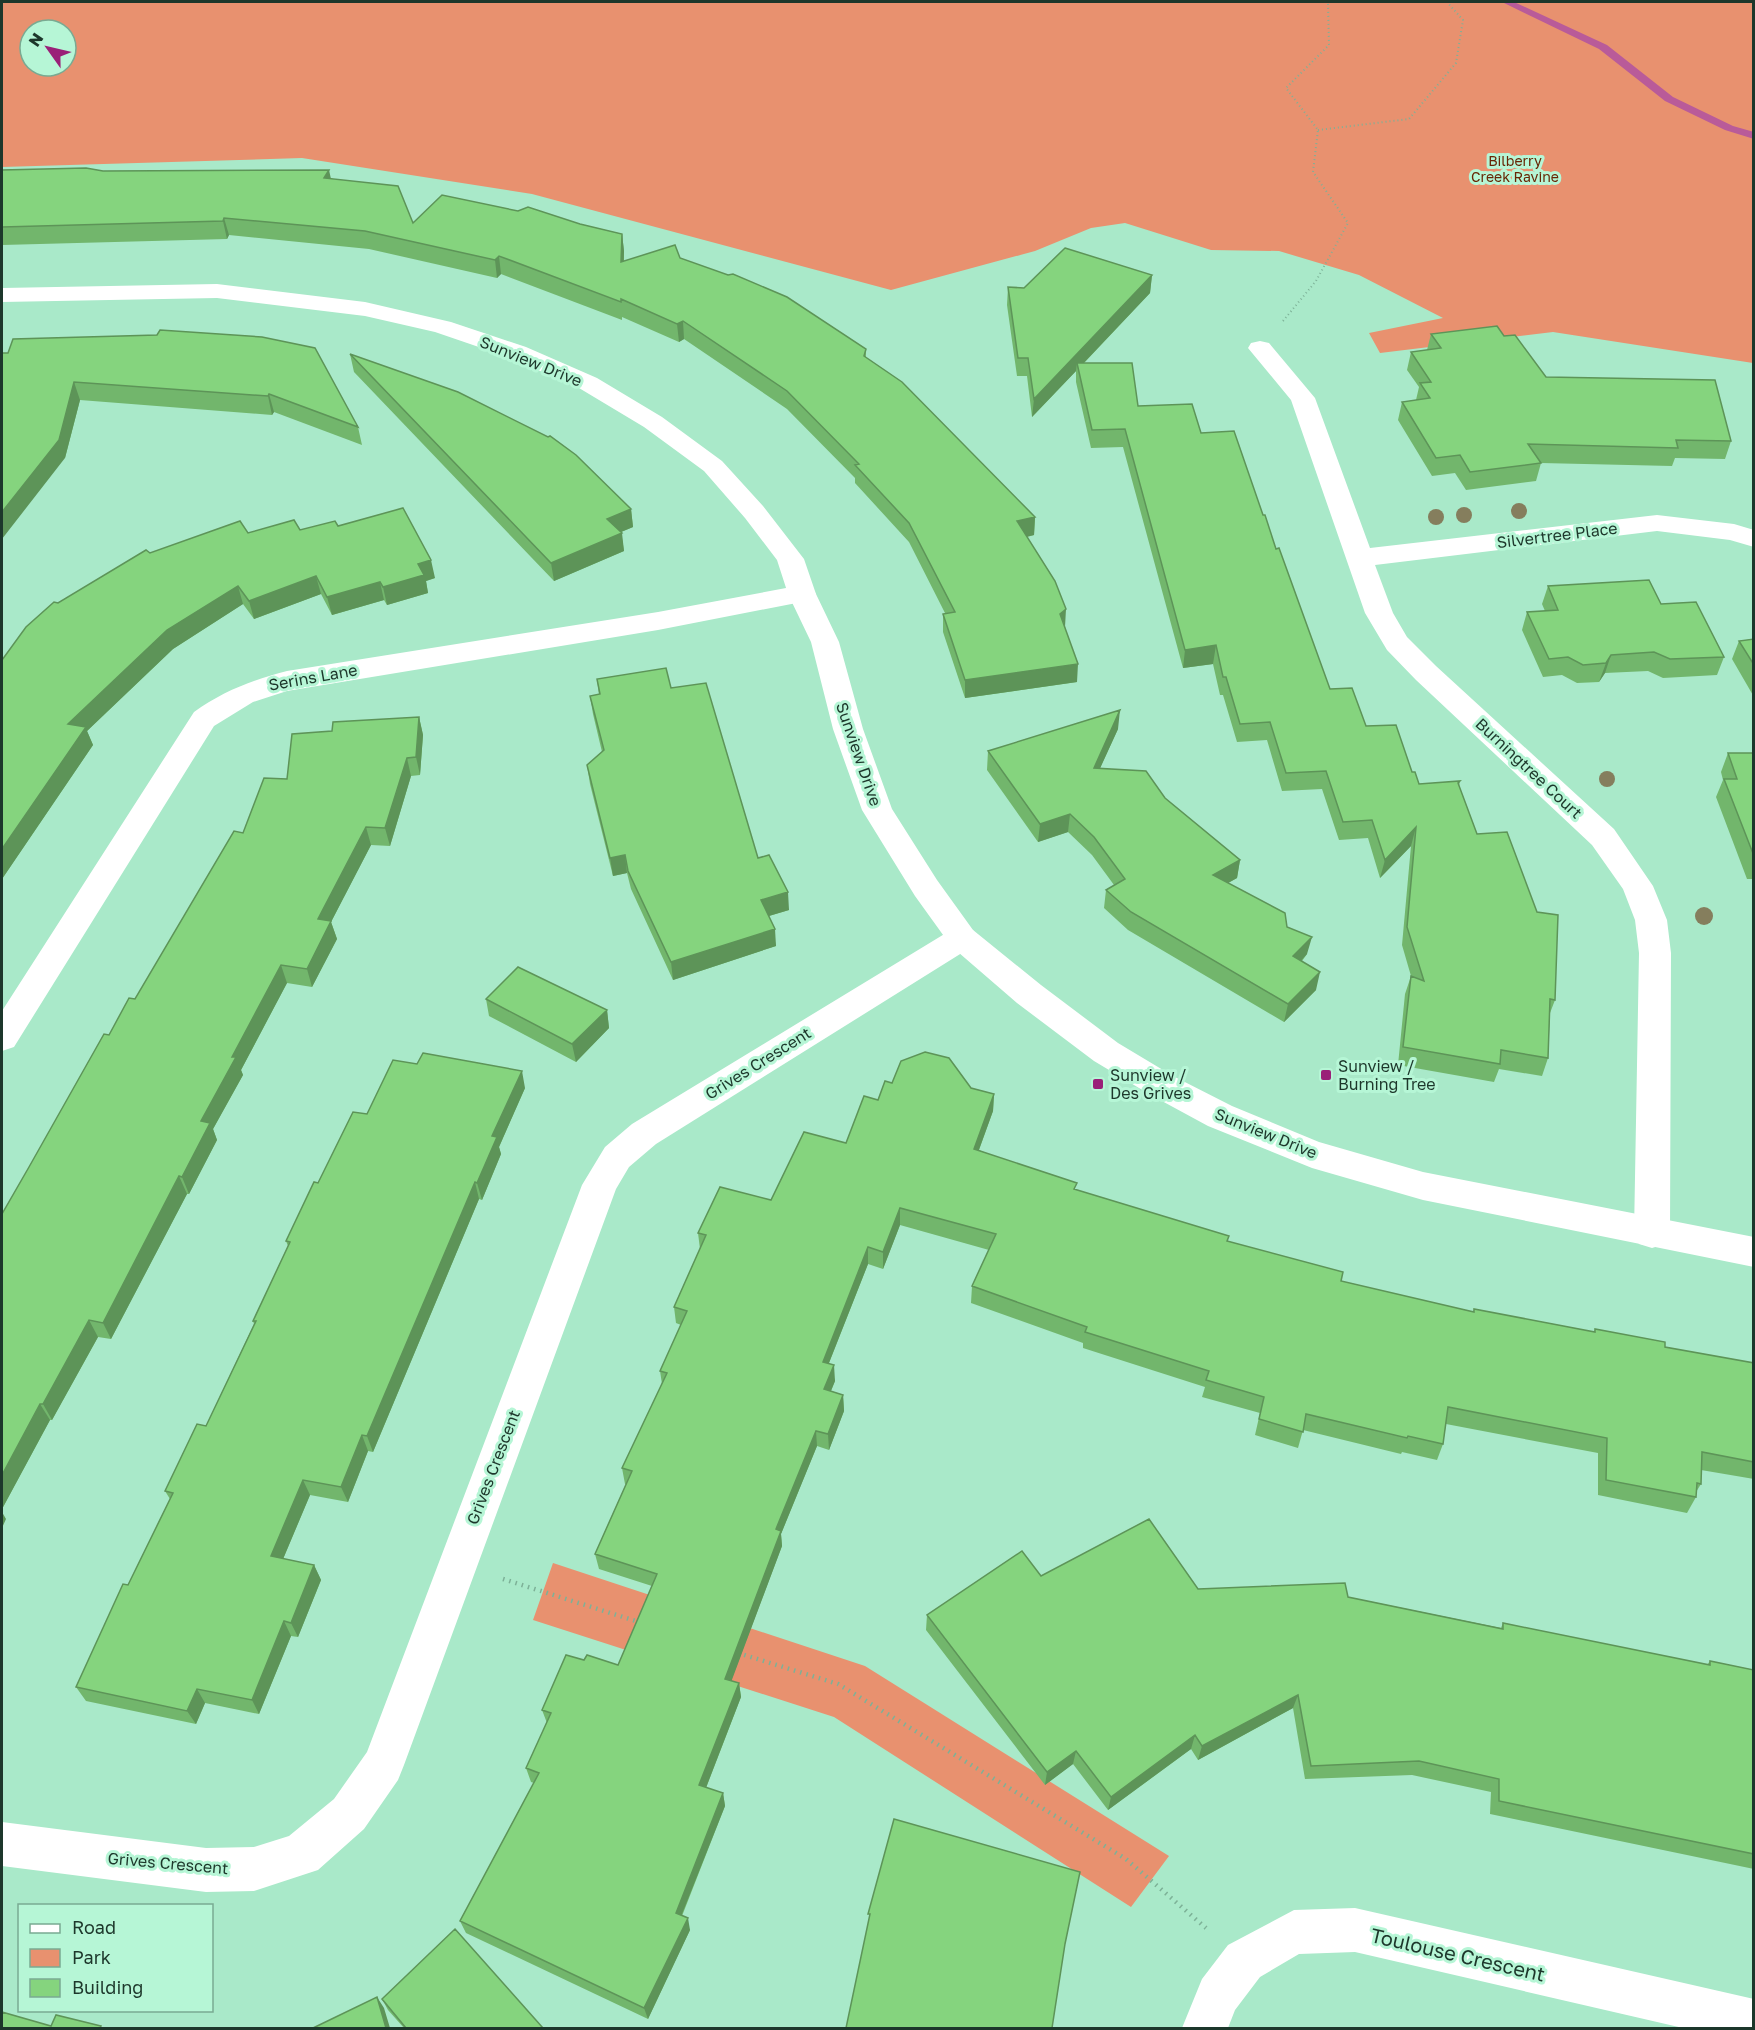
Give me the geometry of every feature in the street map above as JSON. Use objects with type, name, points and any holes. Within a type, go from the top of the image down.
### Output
[{"type":"street","name":"Sunview Drive","points":[[2,295],[217,291],[365,309],[442,327],[517,352],[588,383],[661,428],[713,466],[790,559],[802,594],[825,642],[848,729],[877,810],[926,888],[962,938],[1029,994],[1106,1052],[1161,1085],[1220,1116],[1312,1154],[1423,1185],[1652,1233],[1754,1251]]},
{"type":"street","name":"Burningtree Court","points":[[1260,348],[1303,398],[1379,613],[1397,643],[1426,673],[1603,837],[1637,886],[1651,920],[1655,953],[1652,1233]]},
{"type":"street","name":"Silvertree Place","points":[[1360,558],[1658,523],[1734,532],[1754,539]]},
{"type":"street","name":"Serins Lane","points":[[2,1038],[204,719],[226,702],[255,688],[286,681],[658,621],[802,594]]},
{"type":"street","name":"Grives Crescent","points":[[2,1844],[206,1870],[255,1869],[302,1854],[349,1814],[383,1765],[600,1185],[617,1156],[644,1134],[962,938]]},
{"type":"street","name":"Toulouse Crescent","points":[[1205,2028],[1218,1995],[1244,1961],[1294,1932],[1355,1930],[1754,2022]]},
{"type":"path","points":[[1260,348],[1316,281],[1348,223],[1313,172],[1318,130],[1286,88],[1329,45],[1328,2]]},
{"type":"path","points":[[1318,130],[1409,119],[1456,63],[1463,20],[1447,2]]},
{"type":"path","points":[[457,1564],[648,1624]]},
{"type":"path","points":[[726,1649],[838,1684],[1126,1859],[1244,1961]]},
{"type":"green space","name":"Bilberry Creek Ravine","points":[[2,2],[1753,2],[1753,363],[1553,332],[1380,353],[1369,333],[1443,318],[1359,275],[1279,251],[1211,250],[1125,223],[1091,228],[1035,251],[891,290],[532,194],[302,158],[2,167]]},
{"type":"green space","points":[[553,1563],[865,1666],[1169,1856],[1131,1907],[834,1717],[533,1620]]},
{"type":"building","points":[[86,168],[103,171],[329,170],[324,178],[398,186],[413,223],[442,195],[518,211],[528,207],[580,224],[622,234],[621,262],[675,245],[680,258],[728,275],[733,274],[787,297],[866,349],[864,356],[902,382],[1035,517],[1017,521],[1055,581],[1066,609],[1060,614],[1078,664],[965,680],[943,614],[955,612],[909,523],[855,465],[859,464],[787,391],[683,321],[677,324],[621,299],[621,302],[499,256],[495,260],[365,231],[224,218],[223,221],[2,227],[2,170]]},
{"type":"building","points":[[1065,248],[1152,275],[1034,399],[1028,358],[1018,358],[1008,287],[1024,288]]},
{"type":"building","points":[[1497,326],[1504,336],[1515,335],[1546,377],[1715,380],[1731,441],[1676,440],[1678,448],[1528,444],[1541,463],[1470,472],[1460,455],[1436,458],[1402,402],[1430,398],[1420,383],[1431,382],[1411,352],[1441,348],[1431,334]]},
{"type":"building","points":[[160,330],[262,337],[315,348],[358,427],[269,394],[268,396],[74,382],[59,440],[2,512],[2,353],[8,353],[13,339],[157,335]]},
{"type":"building","points":[[350,354],[458,392],[550,436],[576,455],[631,509],[607,519],[622,533],[551,563]]},
{"type":"building","points":[[1077,363],[1132,363],[1138,406],[1192,404],[1201,433],[1234,431],[1263,515],[1265,515],[1276,549],[1279,548],[1330,689],[1352,688],[1366,726],[1396,725],[1412,772],[1415,772],[1419,784],[1460,781],[1458,783],[1477,834],[1507,832],[1537,912],[1558,915],[1555,1000],[1550,999],[1548,1058],[1501,1050],[1500,1064],[1403,1047],[1411,976],[1424,981],[1407,927],[1416,827],[1385,860],[1372,820],[1343,822],[1326,771],[1286,773],[1270,722],[1240,724],[1226,677],[1223,677],[1216,645],[1185,650],[1125,429],[1092,430]]},
{"type":"building","points":[[403,508],[431,560],[418,564],[424,575],[383,587],[380,582],[327,597],[316,576],[249,601],[238,586],[167,630],[68,724],[86,727],[2,849],[2,660],[26,627],[54,602],[58,603],[146,550],[150,553],[240,521],[248,533],[294,520],[300,530],[335,521],[338,526]]},
{"type":"building","points":[[1649,580],[1661,604],[1696,602],[1724,657],[1670,659],[1654,652],[1611,655],[1606,663],[1583,665],[1568,657],[1549,659],[1527,612],[1558,610],[1548,586]]},
{"type":"building","points":[[1754,639],[1754,665],[1739,641]]},
{"type":"building","points":[[666,668],[671,688],[706,683],[758,858],[769,855],[788,892],[761,900],[775,929],[671,962],[628,871],[625,855],[610,858],[587,765],[604,750],[590,696],[600,694],[597,679]]},
{"type":"building","points":[[1120,710],[1094,768],[1146,771],[1165,798],[1240,860],[1213,875],[1285,913],[1287,927],[1312,937],[1293,956],[1320,972],[1288,1004],[1131,912],[1106,890],[1125,879],[1094,837],[1070,814],[1040,824],[988,751]]},
{"type":"building","points":[[419,717],[416,757],[407,758],[385,828],[366,827],[318,919],[331,921],[307,969],[281,965],[232,1057],[236,1057],[201,1121],[210,1123],[182,1177],[179,1176],[103,1323],[89,1320],[2,1475],[2,1214],[104,1034],[109,1035],[129,998],[135,999],[234,831],[243,833],[264,778],[287,779],[292,734],[332,731],[333,722]]},
{"type":"building","points":[[1728,753],[1754,753],[1754,856],[1724,779],[1737,779]]},
{"type":"building","points":[[518,967],[607,1010],[572,1044],[486,999]]},
{"type":"building","points":[[925,1052],[949,1058],[971,1088],[994,1094],[974,1149],[1077,1183],[1074,1189],[1229,1236],[1227,1241],[1343,1272],[1341,1281],[1474,1312],[1474,1309],[1595,1332],[1595,1329],[1665,1342],[1665,1347],[1754,1363],[1754,1462],[1702,1452],[1701,1484],[1697,1483],[1696,1497],[1606,1480],[1607,1438],[1448,1407],[1443,1444],[1408,1436],[1407,1438],[1306,1414],[1303,1432],[1259,1419],[1264,1397],[1206,1380],[1209,1371],[1085,1332],[1087,1327],[972,1286],[996,1234],[900,1208],[883,1252],[868,1247],[823,1362],[834,1365],[824,1389],[843,1395],[828,1434],[816,1431],[776,1529],[781,1531],[725,1679],[739,1683],[699,1785],[723,1793],[676,1913],[688,1918],[644,2008],[460,1921],[539,1773],[526,1768],[551,1713],[542,1710],[566,1655],[584,1660],[587,1655],[618,1665],[657,1574],[595,1554],[632,1471],[622,1468],[667,1373],[660,1371],[687,1311],[674,1307],[706,1235],[698,1233],[720,1187],[771,1200],[804,1132],[846,1143],[864,1096],[878,1100],[885,1081],[892,1083],[901,1061]]},
{"type":"building","points":[[423,1053],[522,1071],[492,1136],[497,1137],[477,1183],[475,1182],[367,1436],[362,1435],[341,1487],[303,1480],[271,1556],[314,1565],[291,1623],[284,1621],[252,1700],[197,1689],[187,1711],[76,1687],[123,1584],[128,1585],[173,1493],[165,1491],[197,1424],[206,1426],[256,1321],[253,1321],[290,1242],[286,1241],[314,1182],[318,1183],[353,1112],[367,1114],[393,1060],[417,1064]]},
{"type":"building","points":[[1149,1519],[1198,1589],[1345,1583],[1348,1597],[1503,1629],[1503,1623],[1710,1665],[1710,1661],[1754,1670],[1754,1854],[1499,1801],[1499,1779],[1419,1761],[1311,1766],[1298,1695],[1202,1746],[1195,1735],[1111,1797],[1076,1751],[1047,1772],[927,1615],[1022,1551],[1041,1576]]},
{"type":"building","points":[[894,1819],[1080,1872],[1065,1944],[1052,2028],[846,2028],[870,1914],[868,1914]]},
{"type":"building","points":[[455,1929],[543,2028],[406,2028],[382,1999]]},
{"type":"building","points":[[377,1997],[386,2028],[313,2028]]},
{"type":"building","points":[[2,2012],[51,2026],[56,2015],[101,2026],[100,2028],[2,2028]]},
{"type":"waterway","points":[[1507,2],[1603,47],[1669,99],[1729,128],[1754,136]]},
{"type":"place","name":"Sunview / Burning Tree","points":[[1326,1075]]},
{"type":"place","name":"Sunview / Des Grives","points":[[1098,1084]]}]
